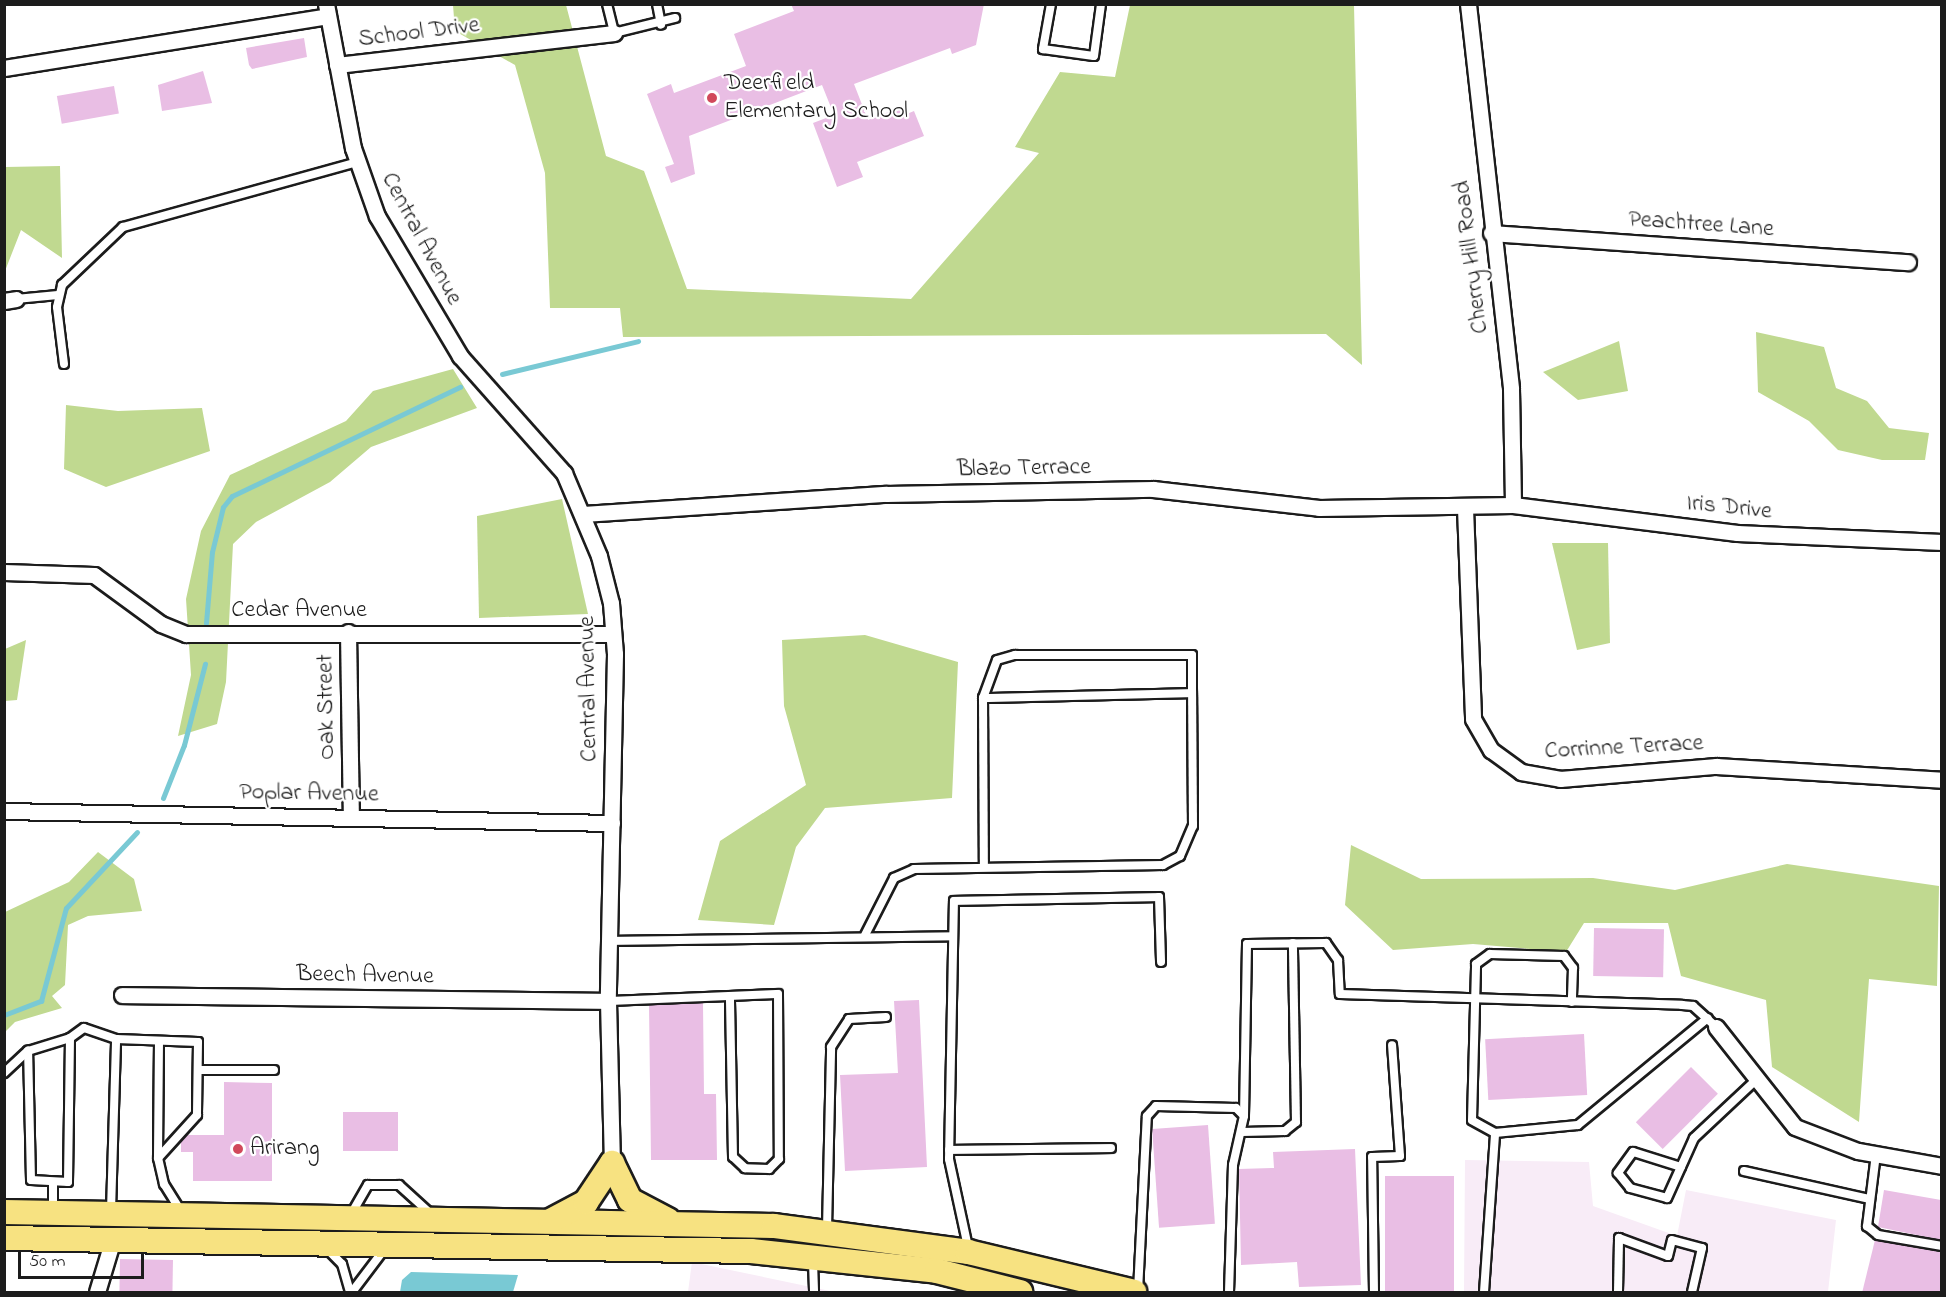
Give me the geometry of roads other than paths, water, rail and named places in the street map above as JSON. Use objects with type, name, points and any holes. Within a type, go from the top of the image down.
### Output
[{"type":"highway","points":[[544,1223],[586,1202],[612,1163],[638,1207],[681,1225]]},
{"type":"highway","points":[[4,1212],[53,1214],[112,1228],[320,1243],[751,1251],[813,1258],[1020,1293]]},
{"type":"highway","points":[[4,1238],[112,1228],[184,1218],[681,1225],[827,1233],[968,1252],[1136,1293]]},
{"type":"street","name":"Cherry Hill Road","points":[[1468,4],[1491,233],[1511,389],[1513,505]]},
{"type":"street","name":"Central Avenue","points":[[327,10],[357,162],[377,216],[460,356],[546,448],[583,514],[599,556],[614,634],[608,1001],[612,1163]]},
{"type":"street","points":[[4,68],[327,10]]},
{"type":"street","name":"School Drive","points":[[337,65],[614,33]]},
{"type":"street","name":"Peachtree Lane","points":[[1491,233],[1908,262]]},
{"type":"street","name":"Blazo Terrace","points":[[583,514],[886,494],[1153,489],[1319,508],[1466,508]]},
{"type":"street","name":"Iris Drive","points":[[1466,508],[1513,505],[1737,533],[1941,542]]},
{"type":"street","name":"Corrinne Terrace","points":[[1466,508],[1471,710],[1491,750],[1521,772],[1560,779],[1716,766],[1941,780]]},
{"type":"street","name":"Cedar Avenue","points":[[4,572],[94,575],[161,624],[186,634],[348,632],[614,634]]},
{"type":"street","name":"Oak Street","points":[[348,632],[351,817]]},
{"type":"street","name":"Poplar Avenue","points":[[4,811],[612,822]]},
{"type":"street","name":"Beech Avenue","points":[[122,995],[608,1001]]},
{"type":"street","points":[[1712,1023],[1795,1127],[1821,1141],[1941,1166]]},
{"type":"street","points":[[97,1293],[112,1228]]},
{"type":"lane","points":[[608,4],[614,33],[661,26],[675,18]]},
{"type":"lane","points":[[657,4],[661,26]]},
{"type":"lane","points":[[1051,4],[1043,49],[1094,56],[1101,4]]},
{"type":"lane","points":[[64,364],[58,295],[78,264],[134,220],[357,162]]},
{"type":"lane","points":[[10,300],[58,295]]},
{"type":"lane","points":[[865,935],[894,878],[914,868],[1163,865],[1180,856],[1193,826],[1192,655],[1015,656],[998,660],[983,698],[984,866]]},
{"type":"lane","points":[[983,698],[1192,693]]},
{"type":"lane","points":[[968,1252],[949,1150],[954,901],[1159,897],[1161,962]]},
{"type":"lane","points":[[609,941],[865,935],[952,936]]},
{"type":"lane","points":[[1242,1132],[1285,1131],[1296,1122],[1293,943]]},
{"type":"lane","points":[[1229,1293],[1232,1176],[1244,1116],[1243,952],[1247,944],[1293,943],[1333,948],[1340,994],[1473,999],[1572,1002],[1682,1005],[1712,1023],[1578,1125],[1495,1133],[1472,1120],[1473,999],[1480,957],[1564,956],[1573,969],[1572,1002]]},
{"type":"lane","points":[[608,1001],[777,994],[779,1159],[769,1169],[745,1168],[733,1157],[730,996]]},
{"type":"lane","points":[[827,1233],[831,1047],[849,1019],[886,1017]]},
{"type":"lane","points":[[4,1072],[28,1051],[70,1038],[84,1028],[116,1038],[198,1042],[197,1115],[158,1158]]},
{"type":"lane","points":[[28,1051],[31,1180],[53,1183],[68,1182],[70,1038]]},
{"type":"lane","points":[[112,1228],[116,1038]]},
{"type":"lane","points":[[159,1041],[158,1158],[164,1184],[184,1218]]},
{"type":"lane","points":[[1374,1293],[1372,1157],[1400,1156],[1392,1045]]},
{"type":"lane","points":[[198,1070],[274,1070]]},
{"type":"lane","points":[[1681,1167],[1633,1152],[1618,1173],[1630,1188],[1667,1198],[1681,1167],[1694,1138],[1756,1080]]},
{"type":"lane","points":[[1136,1293],[1147,1116],[1156,1106],[1236,1108],[1244,1116]]},
{"type":"lane","points":[[1484,1293],[1495,1133]]},
{"type":"lane","points":[[949,1150],[1111,1148]]},
{"type":"lane","points":[[1876,1154],[1867,1226],[1878,1235],[1941,1246]]},
{"type":"lane","points":[[1744,1171],[1869,1199]]},
{"type":"lane","points":[[53,1183],[53,1214]]},
{"type":"lane","points":[[349,1220],[364,1187],[399,1185],[438,1221]]},
{"type":"lane","points":[[1618,1293],[1618,1238],[1668,1256],[1672,1240],[1702,1248],[1692,1293]]},
{"type":"lane","points":[[320,1243],[342,1264],[351,1293]]},
{"type":"lane","points":[[351,1293],[376,1256],[394,1244]]},
{"type":"lane","points":[[813,1258],[814,1293]]},
{"type":"water","points":[[411,1272],[518,1275],[513,1292],[400,1292],[402,1280]]},
{"type":"waterway","points":[[502,374],[638,341]]},
{"type":"waterway","points":[[206,623],[212,552],[223,507],[232,496],[460,387]]},
{"type":"waterway","points":[[163,798],[184,745],[205,664]]},
{"type":"waterway","points":[[4,1015],[41,1001],[66,908],[137,832]]},
{"type":"place","name":"Deerfield Elementary School","points":[[712,98]]},
{"type":"place","name":"Arirang","points":[[238,1149]]}]
